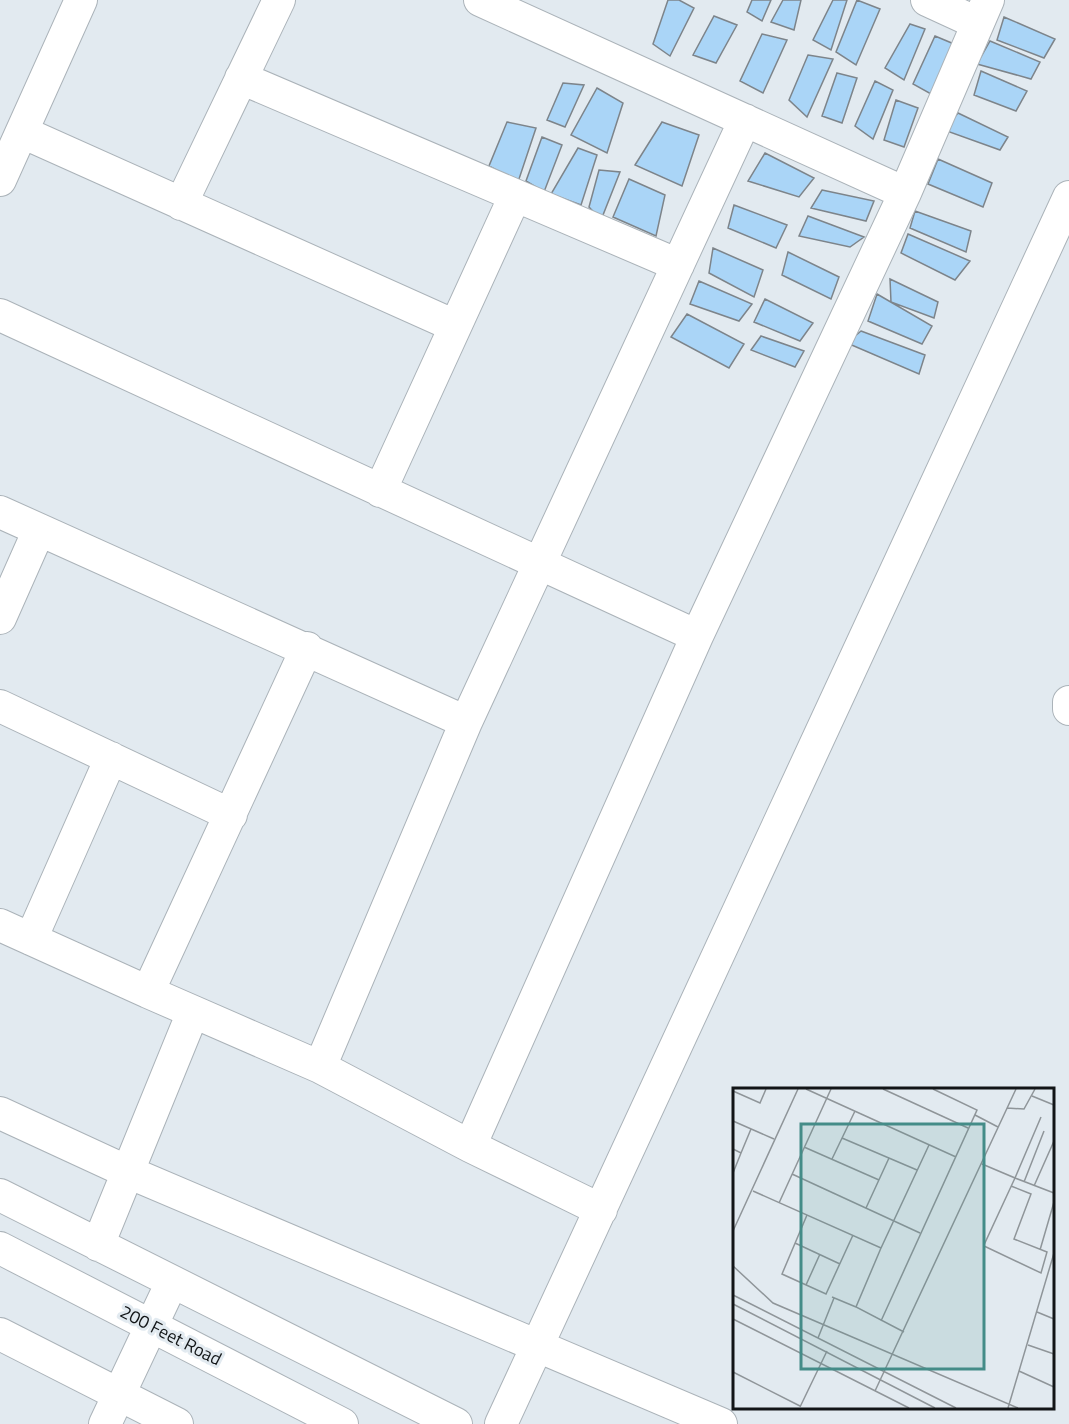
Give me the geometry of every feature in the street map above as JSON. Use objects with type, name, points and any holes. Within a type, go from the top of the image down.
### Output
[{"type":"street","points":[[0,180],[81,0]]},
{"type":"street","points":[[181,204],[279,0]]},
{"type":"street","points":[[480,0],[905,193]]},
{"type":"street","points":[[470,1146],[697,636],[905,193],[982,11],[927,0]]},
{"type":"street","points":[[242,78],[678,265]]},
{"type":"street","points":[[320,1067],[466,722],[745,120]]},
{"type":"street","points":[[22,132],[455,326]]},
{"type":"street","points":[[380,491],[515,196]]},
{"type":"street","points":[[501,1424],[535,1347],[1061,235],[1069,197]]},
{"type":"street","points":[[0,315],[697,636]]},
{"type":"street","points":[[0,512],[307,648],[466,722]]},
{"type":"street","points":[[0,618],[39,530]]},
{"type":"street","points":[[148,992],[307,648]]},
{"type":"street","points":[[1069,702],[1069,709]]},
{"type":"street","points":[[0,706],[231,814]]},
{"type":"street","points":[[31,939],[111,758]]},
{"type":"street","points":[[0,925],[320,1067],[470,1146],[601,1210]]},
{"type":"street","points":[[98,1245],[193,1012]]},
{"type":"street","points":[[0,1113],[128,1172],[535,1347],[721,1424]]},
{"type":"street","points":[[0,1195],[456,1424]]},
{"type":"street","name":"200 Feet Road","points":[[0,1248],[342,1424]]},
{"type":"street","points":[[105,1424],[172,1282]]},
{"type":"street","points":[[0,1334],[177,1424]]},
{"type":"building","points":[[668,0],[679,0],[694,8],[670,56],[653,44]]},
{"type":"building","points":[[752,0],[771,0],[762,21],[747,12]]},
{"type":"building","points":[[783,0],[801,0],[794,30],[771,22]]},
{"type":"building","points":[[833,0],[847,0],[831,50],[813,40]]},
{"type":"building","points":[[857,0],[880,9],[856,65],[836,52]]},
{"type":"building","points":[[714,16],[737,25],[716,63],[693,55]]},
{"type":"building","points":[[1004,17],[1055,39],[1044,58],[997,40]]},
{"type":"building","points":[[910,24],[925,29],[904,80],[885,68]]},
{"type":"building","points":[[762,34],[787,40],[763,93],[740,81]]},
{"type":"building","points":[[935,36],[954,44],[931,94],[913,84]]},
{"type":"building","points":[[990,41],[1040,62],[1031,79],[977,64]]},
{"type":"building","points":[[808,55],[833,59],[807,117],[789,100]]},
{"type":"building","points":[[981,71],[1027,91],[1016,111],[974,95]]},
{"type":"building","points":[[837,73],[857,78],[842,123],[822,116]]},
{"type":"building","points":[[875,81],[893,90],[873,139],[855,126]]},
{"type":"building","points":[[563,83],[584,85],[565,127],[547,120]]},
{"type":"building","points":[[597,88],[623,103],[607,153],[571,135]]},
{"type":"building","points":[[896,100],[918,108],[904,147],[884,140]]},
{"type":"building","points":[[958,113],[1008,137],[1000,150],[944,130]]},
{"type":"building","points":[[507,122],[536,128],[518,182],[489,166]]},
{"type":"building","points":[[662,122],[699,135],[682,186],[635,165]]},
{"type":"building","points":[[542,137],[562,145],[544,192],[526,181]]},
{"type":"building","points":[[578,148],[597,155],[581,205],[551,194]]},
{"type":"building","points":[[765,153],[814,178],[799,197],[748,181]]},
{"type":"building","points":[[938,159],[992,183],[983,207],[928,184]]},
{"type":"building","points":[[599,170],[620,172],[601,220],[589,207]]},
{"type":"building","points":[[629,179],[665,195],[656,236],[613,217]]},
{"type":"building","points":[[822,190],[874,201],[866,221],[811,208]]},
{"type":"building","points":[[734,205],[787,225],[776,248],[728,228]]},
{"type":"building","points":[[915,211],[971,231],[966,252],[910,228]]},
{"type":"building","points":[[808,216],[864,237],[850,247],[799,236]]},
{"type":"building","points":[[908,234],[970,261],[955,280],[901,253]]},
{"type":"building","points":[[713,248],[763,270],[754,297],[709,273]]},
{"type":"building","points":[[788,252],[839,277],[831,299],[782,275]]},
{"type":"building","points":[[890,279],[938,302],[934,318],[891,302]]},
{"type":"building","points":[[699,281],[752,304],[739,321],[690,304]]},
{"type":"building","points":[[877,294],[932,326],[922,344],[868,321]]},
{"type":"building","points":[[765,299],[813,323],[800,341],[754,322]]},
{"type":"building","points":[[687,314],[744,344],[729,368],[671,337]]},
{"type":"building","points":[[861,331],[925,355],[919,374],[847,343]]},
{"type":"building","points":[[761,336],[804,351],[795,367],[751,350]]}]
